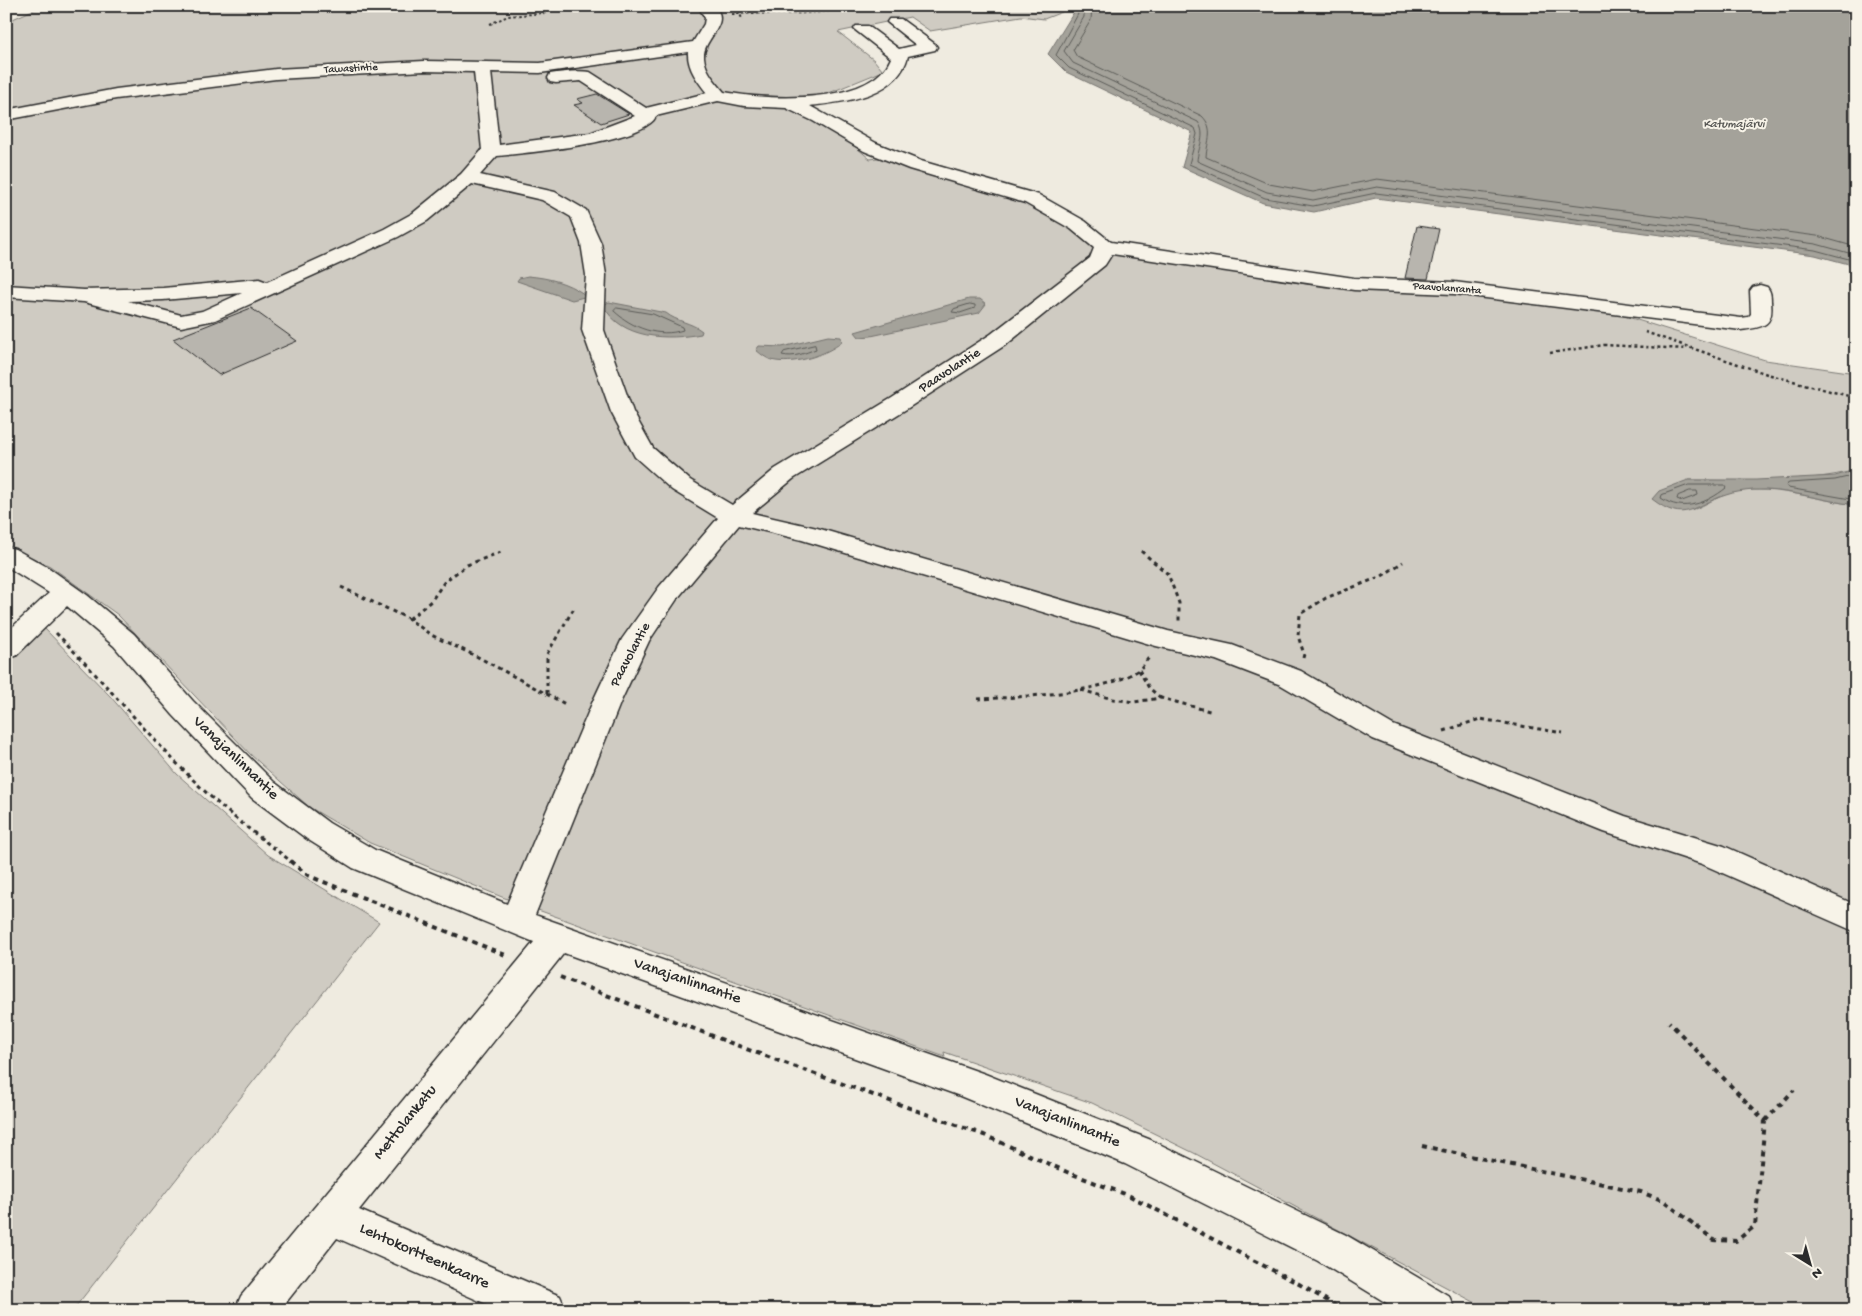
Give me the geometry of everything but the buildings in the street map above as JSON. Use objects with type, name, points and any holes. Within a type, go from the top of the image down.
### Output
[{"type":"street","points":[[710,12],[712,23],[697,52],[701,75],[718,96]]},
{"type":"street","points":[[895,22],[930,47],[897,54]]},
{"type":"street","points":[[644,114],[718,96],[744,101],[789,104],[820,100],[868,89],[889,77],[899,63],[900,57],[862,29]]},
{"type":"street","points":[[591,70],[697,52]]},
{"type":"street","name":"Tawastintie","points":[[6,115],[61,103],[166,86],[335,70],[352,76],[483,76],[591,70]]},
{"type":"street","points":[[84,296],[181,321],[208,316],[391,233],[420,216],[468,178],[491,151],[571,142],[595,137],[636,124],[648,117],[591,70]]},
{"type":"street","points":[[483,76],[491,151]]},
{"type":"street","points":[[789,104],[824,120],[870,147],[915,165],[1032,199],[1078,225],[1105,247]]},
{"type":"street","points":[[468,178],[548,196],[579,214],[591,243],[596,275],[593,330],[622,412],[630,428],[643,452],[681,485],[733,516],[808,534],[1166,640],[1222,652],[1291,678],[1383,732],[1615,824],[1712,855],[1856,919]]},
{"type":"street","name":"Paavolanranta","points":[[1105,247],[1354,284],[1454,288],[1741,324],[1755,322],[1762,316],[1760,291]]},
{"type":"street","name":"Paavolantie","points":[[516,922],[606,701],[636,639],[668,593],[733,516],[784,474],[900,403],[999,338],[1098,261],[1105,247]]},
{"type":"street","points":[[6,291],[84,296],[162,294],[281,283]]},
{"type":"street","name":"Vanajanlinnantie","points":[[6,555],[40,574],[66,592],[124,640],[183,708],[263,790],[318,831],[364,859],[516,922],[972,1085],[1138,1152],[1260,1210],[1324,1244],[1435,1310]]},
{"type":"street","points":[[6,649],[66,592]]},
{"type":"street","name":"Mettolankatu","points":[[255,1310],[558,937]]},
{"type":"street","name":"Lehtokortteenkaarre","points":[[330,1216],[546,1310]]},
{"type":"path","points":[[490,24],[495,20],[507,17],[544,14],[561,6]]},
{"type":"path","points":[[740,6],[739,13],[744,20]]},
{"type":"path","points":[[710,12],[824,12],[856,6]]},
{"type":"path","points":[[1642,331],[1766,374],[1856,398]]},
{"type":"path","points":[[1550,354],[1604,345],[1692,349]]},
{"type":"path","points":[[978,699],[1025,697],[1057,691],[1080,690],[1108,684],[1139,670],[1154,651],[1174,634],[1181,618],[1176,593],[1167,572],[1141,551]]},
{"type":"path","points":[[409,619],[431,601],[445,581],[467,565],[500,552]]},
{"type":"path","points":[[1291,678],[1301,664],[1304,654],[1298,636],[1300,614],[1326,598],[1382,576],[1403,562]]},
{"type":"path","points":[[341,587],[409,619],[431,636],[476,656],[567,705]]},
{"type":"path","points":[[547,694],[547,654],[574,608]]},
{"type":"path","points":[[1139,670],[1149,688],[1161,698]]},
{"type":"path","points":[[1080,690],[1113,699],[1134,702],[1161,698],[1213,712]]},
{"type":"path","points":[[1410,743],[1480,719],[1563,733]]},
{"type":"path","points":[[1669,1022],[1765,1122]]},
{"type":"path","points":[[1422,1146],[1640,1192],[1664,1201],[1714,1240],[1736,1241],[1755,1226],[1765,1122],[1794,1090]]},
{"type":"shaded area","points":[[42,6],[1052,6],[1062,12],[1044,19],[1021,16],[930,31],[910,17],[838,32],[874,60],[883,71],[792,108],[824,120],[870,159],[884,157],[1036,206],[1075,229],[1094,250],[1325,287],[1475,293],[1599,308],[1765,360],[1856,373],[1856,470],[1794,479],[1751,481],[1688,480],[1695,509],[1726,494],[1758,490],[1791,493],[1856,505],[1856,1310],[1489,1310],[1194,1153],[1092,1103],[944,1052],[945,1057],[502,897],[370,843],[309,807],[251,755],[118,615],[50,566],[6,545],[6,22]]},
{"type":"shaded area","points":[[44,628],[110,696],[177,774],[268,855],[379,922],[73,1310],[6,1310],[6,664]]},
{"type":"water","name":"Katumajärvi","points":[[1063,6],[1856,6],[1856,266],[1815,255],[1376,198],[1314,212],[1263,203],[1182,167],[1192,132],[1066,72],[1048,54],[1074,12]]},
{"type":"water","points":[[528,276],[550,279],[564,284],[584,294],[584,297],[572,300],[517,281],[519,278]]},
{"type":"water","points":[[969,299],[980,299],[986,304],[979,313],[871,336],[859,337],[855,332]]},
{"type":"water","points":[[609,302],[666,313],[702,331],[701,334],[688,336],[660,337],[633,331],[611,317],[603,305]]},
{"type":"water","points":[[828,336],[841,337],[842,342],[820,355],[802,360],[784,362],[773,360],[756,350],[759,346],[782,347]]},
{"type":"water","points":[[1856,470],[1856,505],[1766,490],[1732,493],[1697,508],[1682,512],[1673,511],[1652,499],[1659,491],[1688,480],[1756,480],[1835,476]]}]
